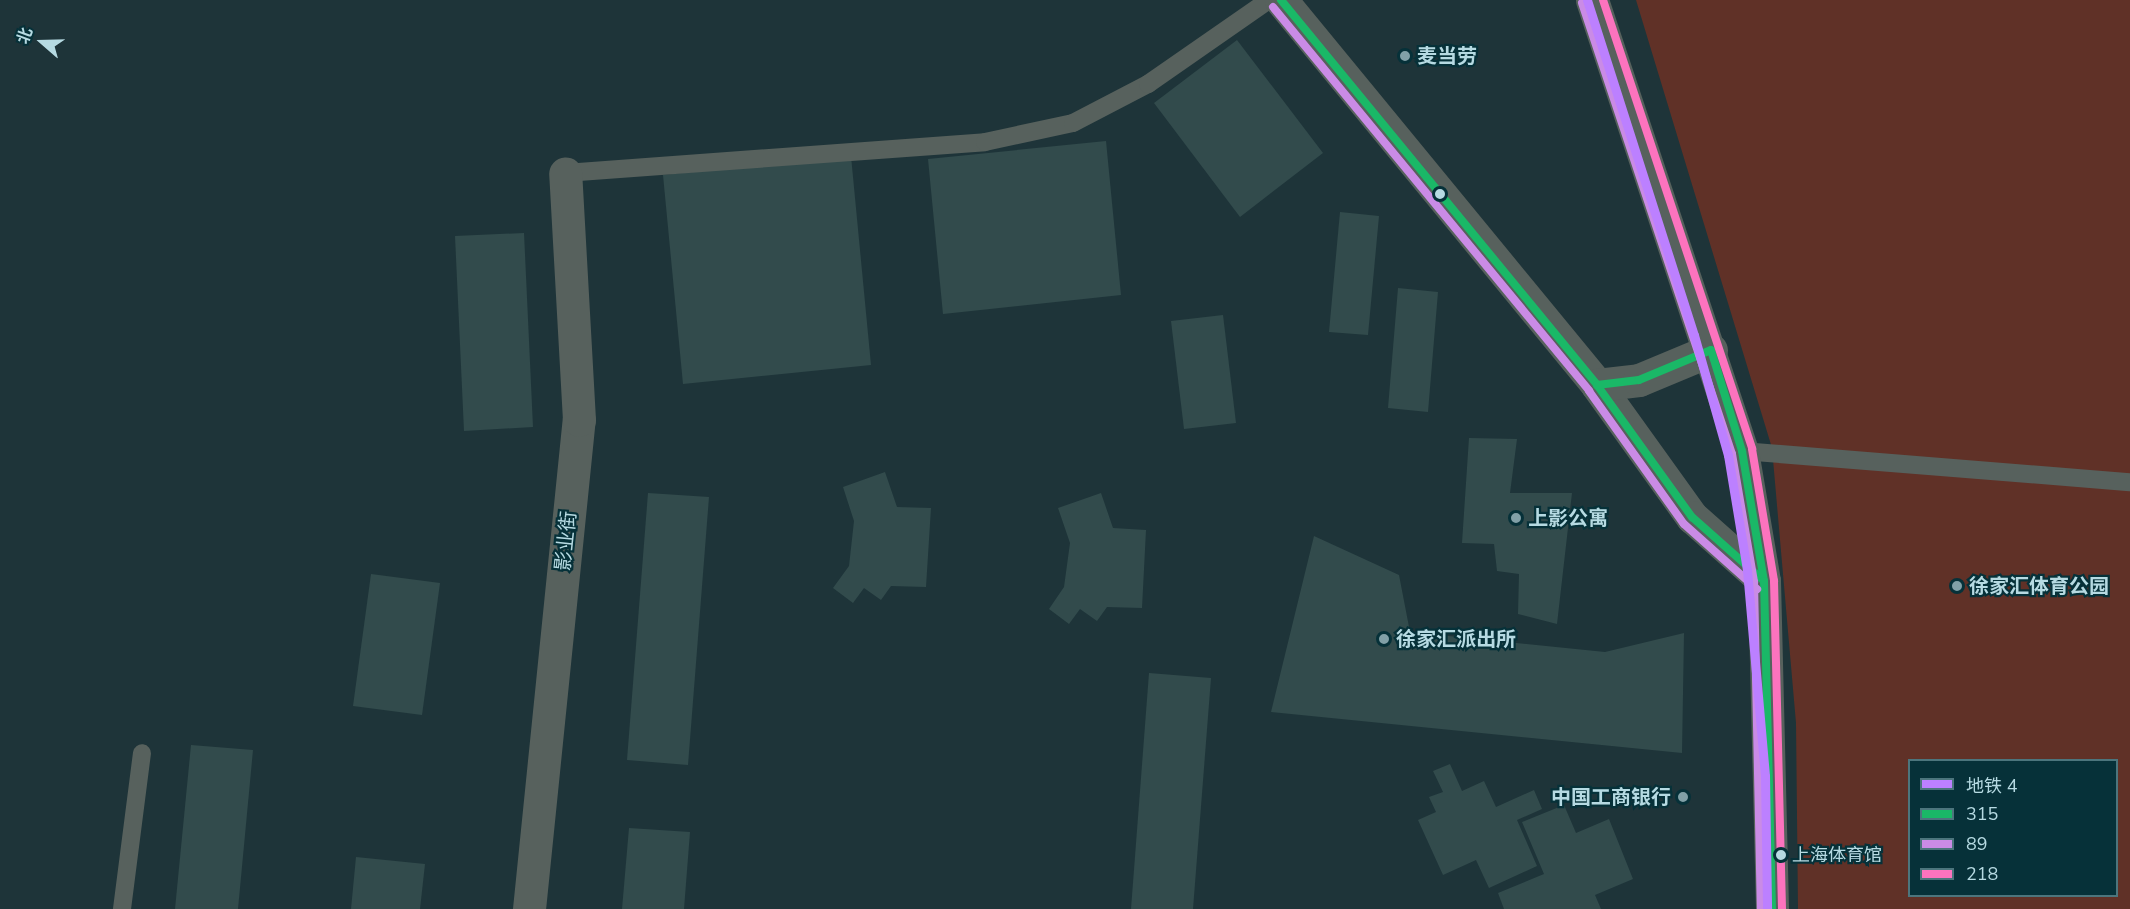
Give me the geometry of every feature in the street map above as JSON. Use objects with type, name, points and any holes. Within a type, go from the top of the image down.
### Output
[{"type":"street","points":[[1281,0],[1597,385],[1692,517],[1764,581]]},
{"type":"street","points":[[1592,0],[1711,350],[1742,451],[1764,581],[1772,909]]},
{"type":"street","name":"影业街","points":[[529,909],[579,420],[566,173]]},
{"type":"street","points":[[1597,385],[1639,380],[1711,350]]},
{"type":"lane","points":[[566,173],[985,142],[1073,123],[1148,84],[1269,0]]},
{"type":"lane","points":[[1742,451],[2130,482]]},
{"type":"lane","points":[[122,909],[142,753]]},
{"type":"shaded area","name":"徐家汇体育公园","points":[[1636,0],[2130,0],[2130,909],[1798,909],[1796,723],[1772,448]]},
{"type":"building","points":[[1237,40],[1323,153],[1240,217],[1154,103]]},
{"type":"building","points":[[1106,141],[1121,295],[943,314],[928,159]]},
{"type":"building","points":[[851,156],[871,365],[683,384],[663,175]]},
{"type":"building","points":[[1340,212],[1379,216],[1368,335],[1329,332]]},
{"type":"building","points":[[524,233],[533,427],[464,431],[455,236]]},
{"type":"building","points":[[1398,288],[1438,292],[1428,412],[1388,408]]},
{"type":"building","points":[[1223,315],[1236,423],[1184,429],[1171,321]]},
{"type":"building","name":"上影公寓","points":[[1469,438],[1517,439],[1510,493],[1572,493],[1557,624],[1518,614],[1519,574],[1497,571],[1494,544],[1462,543]]},
{"type":"building","points":[[885,472],[897,507],[931,508],[926,587],[891,586],[881,600],[864,588],[853,603],[833,588],[849,566],[854,521],[843,487]]},
{"type":"building","points":[[648,493],[709,497],[688,765],[627,760]]},
{"type":"building","points":[[1101,493],[1113,528],[1146,530],[1142,608],[1107,607],[1097,621],[1080,609],[1069,624],[1049,609],[1064,587],[1070,543],[1058,508]]},
{"type":"building","name":"徐家汇派出所","points":[[1314,536],[1399,575],[1410,632],[1605,652],[1684,633],[1682,753],[1271,712]]},
{"type":"building","points":[[371,574],[440,583],[422,715],[353,706]]},
{"type":"building","points":[[1149,673],[1211,678],[1193,909],[1131,909]]},
{"type":"building","points":[[191,745],[253,750],[238,909],[175,909]]},
{"type":"building","points":[[1450,764],[1462,791],[1484,781],[1496,807],[1534,790],[1542,809],[1517,820],[1537,866],[1489,888],[1476,860],[1443,875],[1418,820],[1436,812],[1429,797],[1443,792],[1433,771]]},
{"type":"building","points":[[1564,805],[1576,833],[1609,819],[1633,879],[1595,895],[1601,909],[1504,909],[1498,893],[1544,874],[1522,822]]},
{"type":"building","points":[[629,828],[690,832],[684,909],[622,909]]},
{"type":"building","points":[[356,857],[425,864],[420,909],[351,909]]},
{"type":"metro line","name":"4","points":[[1587,0],[1694,335],[1728,455],[1747,570],[1765,776],[1767,909]]},
{"type":"transit line","name":"315","points":[[1281,0],[1597,385],[1692,517],[1764,581]]},
{"type":"transit line","name":"218","points":[[1603,0],[1752,449],[1774,581],[1782,909]]},
{"type":"transit line","name":"89","points":[[1582,3],[1732,454],[1754,582],[1761,909]]},
{"type":"transit line","name":"89","points":[[1273,7],[1589,391],[1684,524],[1757,589]]},
{"type":"transit line","name":"315","points":[[1597,385],[1639,380],[1711,350],[1742,451],[1764,581],[1772,909]]},
{"type":"place","name":"麦当劳","points":[[1405,56]]},
{"type":"place","name":"上影公寓","points":[[1516,518]]},
{"type":"place","name":"徐家汇体育公园","points":[[1957,586]]},
{"type":"place","name":"徐家汇派出所","points":[[1384,639]]},
{"type":"place","name":"中国工商银行","points":[[1683,797]]},
{"type":"place","name":"上海体育馆","points":[[1781,855]]}]
